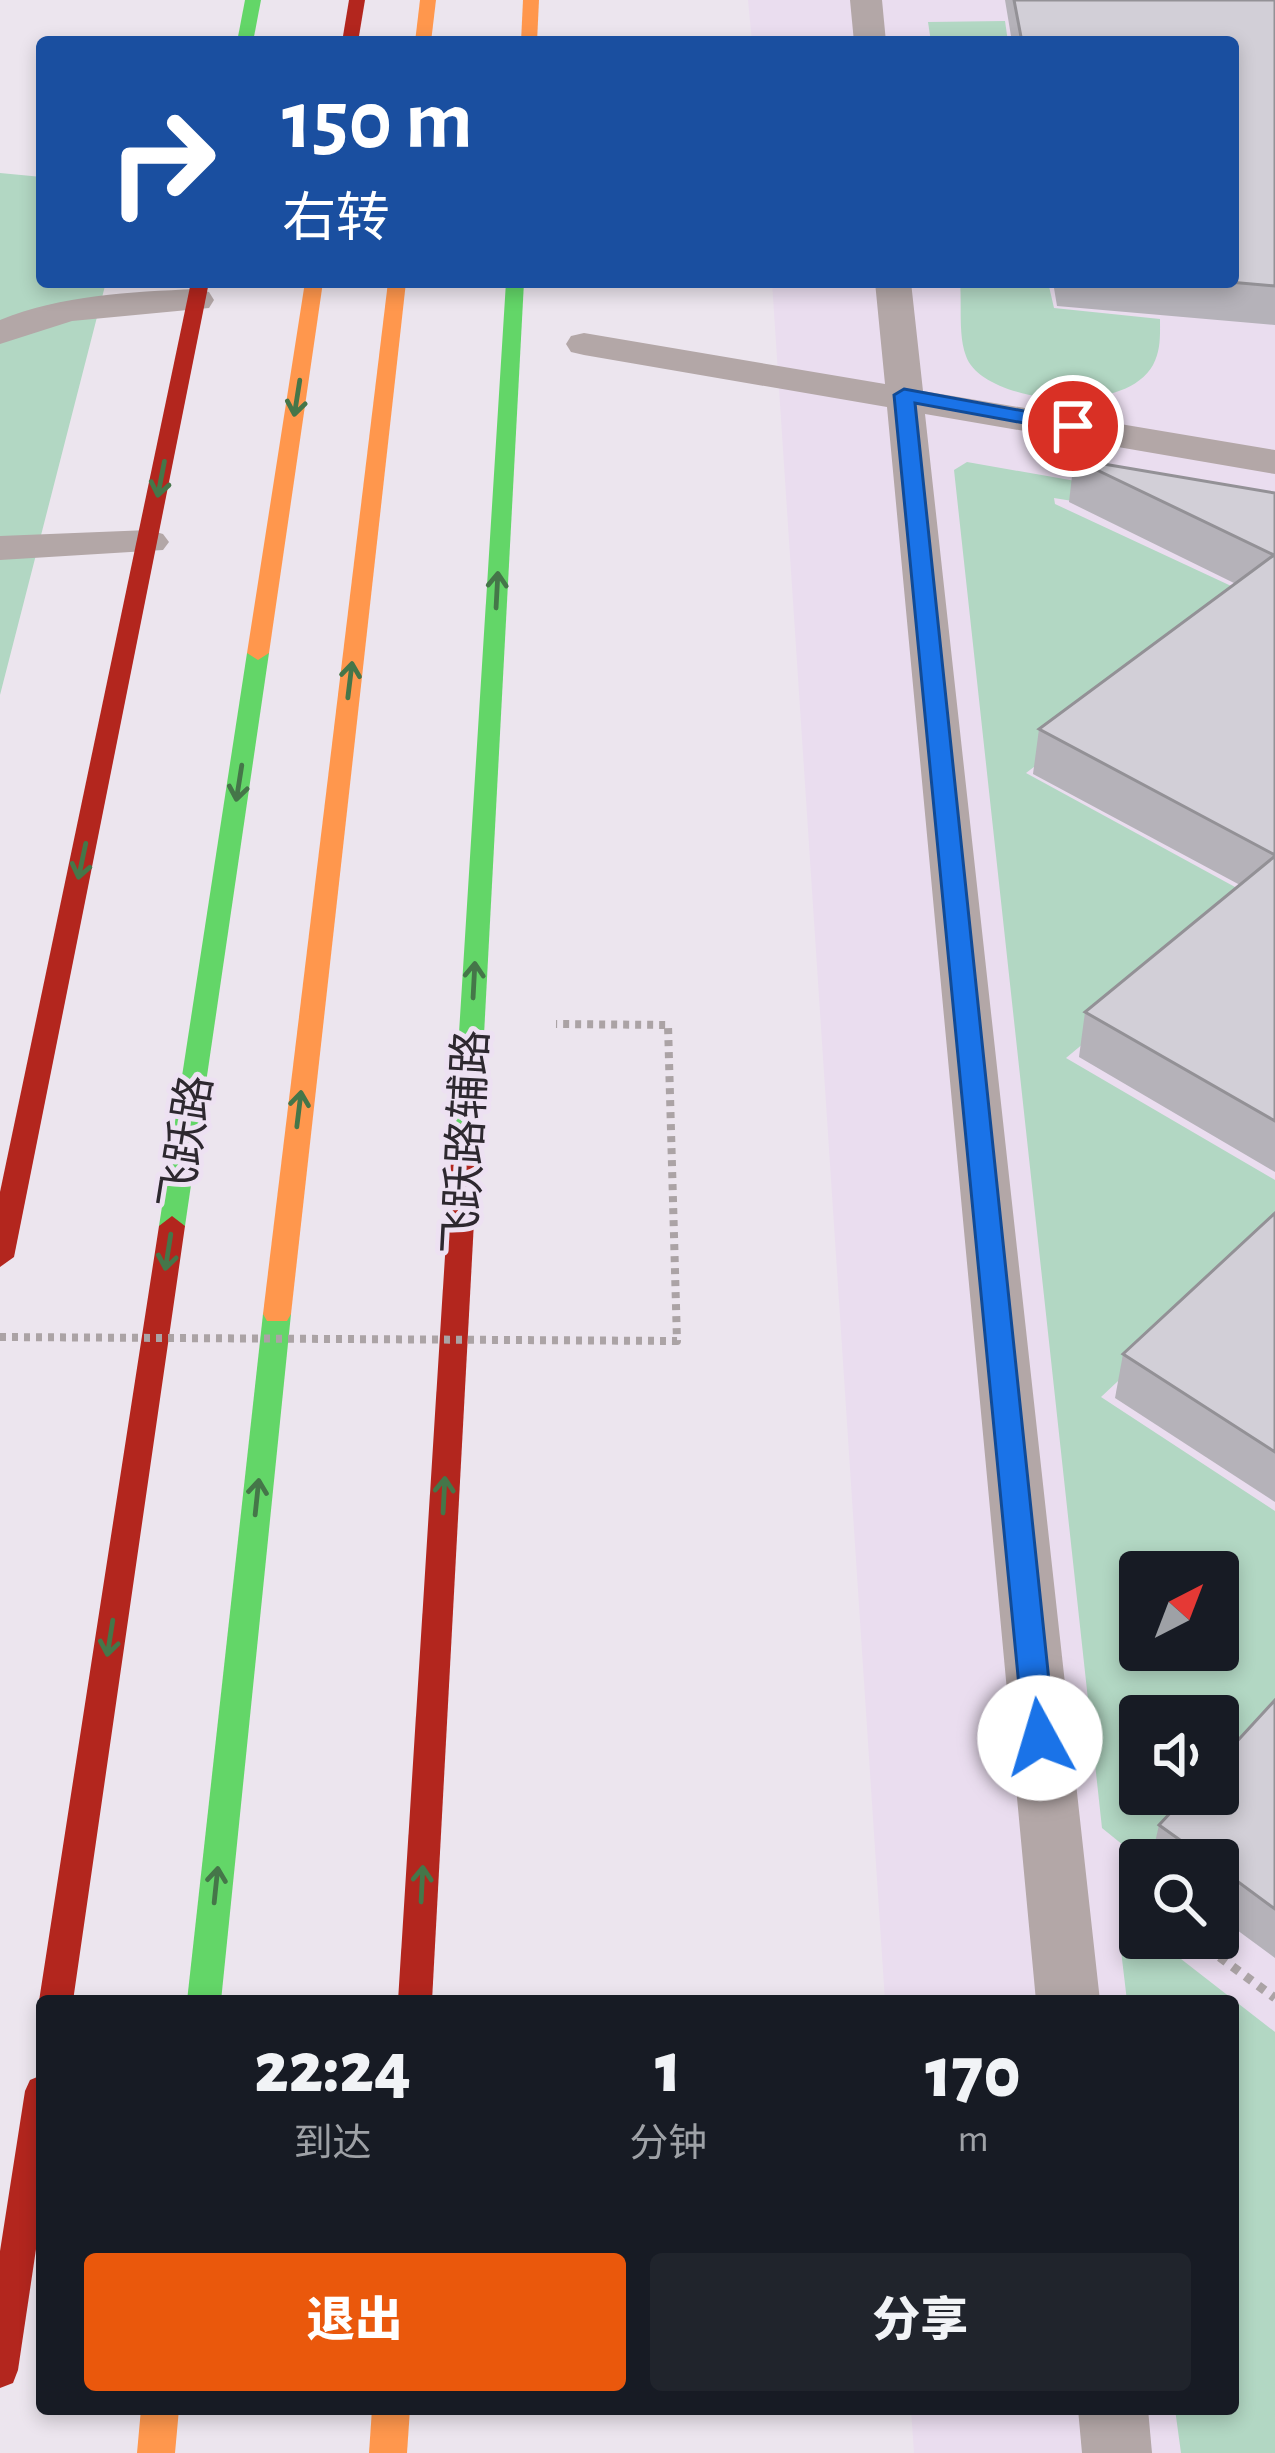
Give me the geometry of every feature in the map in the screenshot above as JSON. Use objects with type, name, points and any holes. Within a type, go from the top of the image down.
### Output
[{"type":"main road","points":[[246,36],[254,0]]},
{"type":"main road","points":[[351,36],[357,0]]},
{"type":"main road","points":[[424,36],[428,0]]},
{"type":"main road","points":[[529,36],[531,0]]},
{"type":"main road","name":"飞跃路","points":[[57,1995],[313,288]]},
{"type":"main road","points":[[205,1995],[285,1231],[396,288]]},
{"type":"main road","name":"飞跃路辅路","points":[[415,1995],[515,288]]},
{"type":"main road","points":[[0,1257],[198,291]]},
{"type":"main road","points":[[0,2370],[36,2131]]},
{"type":"main road","points":[[156,2453],[159,2415]]},
{"type":"main road","points":[[388,2453],[391,2415]]},
{"type":"lane","points":[[866,0],[869,36]]},
{"type":"lane","points":[[894,288],[1067,1995]]},
{"type":"lane","points":[[0,333],[36,316],[83,306],[198,291]]},
{"type":"lane","points":[[584,344],[1275,462]]},
{"type":"lane","points":[[0,548],[148,542]]},
{"type":"lane","points":[[1113,2415],[1118,2453]]},
{"type":"path","points":[[0,1337],[677,1341],[668,1024],[556,1024]]},
{"type":"path","points":[[1222,1959],[1275,1998]]},
{"type":"shaded area","points":[[748,0],[1275,0],[1275,2453],[914,2453],[911,2415],[1239,2415],[1239,1995],[885,1995],[772,288],[1239,288],[1239,36],[751,36]]},
{"type":"green space","points":[[1005,21],[1007,36],[930,36],[928,22]]},
{"type":"green space","points":[[0,173],[36,176],[36,288],[104,288],[0,695]]},
{"type":"green space","points":[[960,288],[1049,288],[1054,308],[1160,319],[1160,342],[1153,365],[1137,382],[1113,393],[1054,398],[1024,394],[977,372],[966,356]]},
{"type":"green space","points":[[967,462],[1275,516],[1275,534],[1054,498],[1055,504],[1257,598],[1026,773],[1257,899],[1066,1058],[1275,1180],[1275,1234],[1101,1397],[1275,1511],[1275,1711],[1239,1750],[1239,1695],[1119,1695],[1119,1815],[1179,1815],[1157,1839],[1119,1842],[1102,1828],[954,470]]},
{"type":"green space","points":[[1122,1959],[1181,1959],[1227,1995],[1126,1995]]},
{"type":"green space","points":[[1239,2004],[1275,2032],[1275,2453],[1181,2453],[1176,2415],[1239,2415]]},
{"type":"building","points":[[1014,0],[1275,0],[1275,286],[1239,283],[1239,36],[1021,36]]},
{"type":"building","points":[[1074,459],[1275,493],[1275,855],[1039,729],[1274,555]]},
{"type":"building","points":[[1275,856],[1275,1121],[1085,1012]]},
{"type":"building","points":[[1275,1213],[1275,1452],[1123,1354]]},
{"type":"building","points":[[1275,1700],[1275,1909],[1239,1882],[1239,1839],[1179,1839],[1159,1825],[1168,1815],[1239,1815],[1239,1739]]},
{"type":"traffic: fast","points":[[246,36],[253,0]]},
{"type":"traffic: fast","points":[[466,1129],[515,288]]},
{"type":"traffic: fast","points":[[172,1226],[258,653]]},
{"type":"traffic: fast","points":[[205,1995],[277,1314]]},
{"type":"traffic: slow","points":[[424,36],[428,0]]},
{"type":"traffic: slow","points":[[529,36],[531,0]]},
{"type":"traffic: slow","points":[[258,653],[313,288]]},
{"type":"traffic: slow","points":[[277,1314],[396,288]]},
{"type":"traffic: slow","points":[[156,2453],[159,2415]]},
{"type":"traffic: slow","points":[[388,2453],[391,2415]]},
{"type":"traffic: jam","points":[[351,36],[357,0]]},
{"type":"traffic: jam","points":[[0,1257],[199,288]]},
{"type":"traffic: jam","points":[[415,1995],[466,1129]]},
{"type":"traffic: jam","points":[[57,1995],[172,1226]]},
{"type":"traffic: jam","points":[[0,2370],[36,2131]]},
{"type":"route","points":[[1040,1738],[904,395],[1073,426]]}]
